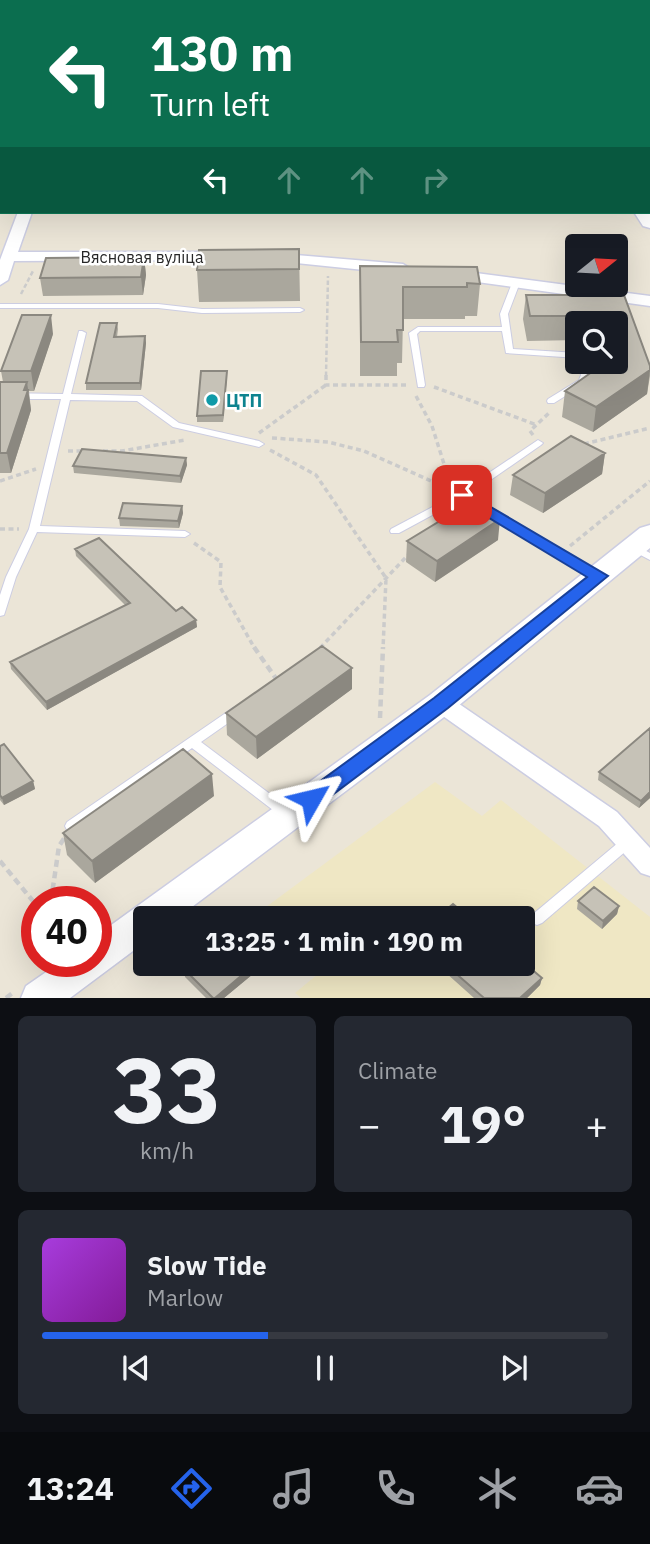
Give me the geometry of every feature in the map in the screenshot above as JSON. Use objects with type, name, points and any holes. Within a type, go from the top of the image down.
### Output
[{"type":"street","points":[[0,280],[24,214]]},
{"type":"street","name":"Вясновая вуліца","points":[[9,257],[248,256],[414,270]]},
{"type":"street","points":[[439,273],[650,301]]},
{"type":"street","points":[[166,906],[441,703],[599,576],[645,546]]},
{"type":"street","points":[[441,703],[608,819],[650,865]]},
{"type":"street","points":[[112,945],[133,930]]},
{"type":"street","points":[[40,998],[69,977]]},
{"type":"lane","points":[[515,285],[506,302],[504,329],[509,351],[565,355]]},
{"type":"lane","points":[[0,306],[158,306],[202,311],[300,310]]},
{"type":"lane","points":[[421,385],[413,333],[418,330],[504,329]]},
{"type":"lane","points":[[0,612],[11,577],[34,529],[82,333]]},
{"type":"lane","points":[[549,402],[584,378],[583,374]]},
{"type":"lane","points":[[0,397],[139,398],[176,425],[259,444]]},
{"type":"lane","points":[[395,531],[462,495],[535,444]]},
{"type":"lane","points":[[462,495],[599,576]]},
{"type":"lane","points":[[34,529],[185,534]]},
{"type":"lane","points":[[71,826],[278,681]]},
{"type":"lane","points":[[192,742],[289,815]]},
{"type":"lane","points":[[537,919],[630,841]]},
{"type":"path","points":[[326,385],[327,261]]},
{"type":"path","points":[[16,306],[29,272],[39,268]]},
{"type":"path","points":[[248,441],[326,385],[436,387],[537,425]]},
{"type":"path","points":[[410,385],[432,426],[450,485],[462,495]]},
{"type":"path","points":[[549,402],[551,411],[530,430],[535,444],[586,444],[650,428]]},
{"type":"path","points":[[99,451],[122,451],[219,435]]},
{"type":"path","points":[[248,441],[271,438],[328,442],[365,451],[462,495]]},
{"type":"path","points":[[259,444],[316,475],[386,578],[378,749]]},
{"type":"path","points":[[51,451],[87,451]]},
{"type":"path","points":[[0,481],[48,465]]},
{"type":"path","points":[[560,554],[650,481]]},
{"type":"path","points":[[317,651],[414,548],[395,531]]},
{"type":"path","points":[[185,534],[221,562],[220,587],[240,626],[278,681]]},
{"type":"path","points":[[53,886],[59,846],[71,826]]},
{"type":"path","points":[[0,860],[21,886]]},
{"type":"shaded area","points":[[435,782],[482,816],[501,800],[650,917],[650,998],[301,998],[295,993],[316,976],[535,976],[535,906],[267,906]]},
{"type":"building","points":[[299,249],[299,269],[197,270],[199,250]]},
{"type":"building","points":[[144,257],[141,277],[40,278],[46,258]]},
{"type":"building","points":[[360,266],[477,267],[480,284],[467,283],[467,287],[403,287],[403,330],[397,330],[398,342],[361,342]]},
{"type":"building","points":[[526,295],[625,298],[650,370],[596,407],[565,391],[589,374],[628,374],[628,311],[565,311],[565,316],[530,316]]},
{"type":"building","points":[[22,315],[51,315],[31,371],[1,371]]},
{"type":"building","points":[[100,323],[117,323],[114,337],[145,336],[140,383],[86,383]]},
{"type":"building","name":"ЦТП","points":[[201,371],[227,371],[223,415],[197,416]]},
{"type":"building","points":[[0,382],[27,382],[24,390],[28,390],[7,453],[0,453]]},
{"type":"building","points":[[571,436],[605,453],[545,493],[513,475]]},
{"type":"building","points":[[82,449],[186,458],[180,476],[73,466]]},
{"type":"building","points":[[471,502],[500,519],[437,561],[407,541]]},
{"type":"building","points":[[123,503],[182,506],[178,521],[119,518]]},
{"type":"building","points":[[99,538],[176,611],[182,607],[196,620],[46,702],[10,662],[130,603],[75,549]]},
{"type":"building","points":[[322,646],[352,668],[256,737],[226,713]]},
{"type":"building","points":[[650,728],[650,792],[641,801],[599,772]]},
{"type":"building","points":[[4,744],[33,781],[2,798],[0,746]]},
{"type":"building","points":[[183,749],[212,774],[92,861],[63,833]]},
{"type":"building","points":[[594,887],[619,906],[603,921],[578,901]]},
{"type":"building","points":[[535,972],[542,978],[520,998],[484,998],[459,976],[535,976]]},
{"type":"building","points":[[191,976],[241,976],[215,998]]},
{"type":"place","name":"ЦТП","points":[[212,400]]},
{"type":"route","points":[[311,799],[441,703],[599,576],[462,495]]}]
